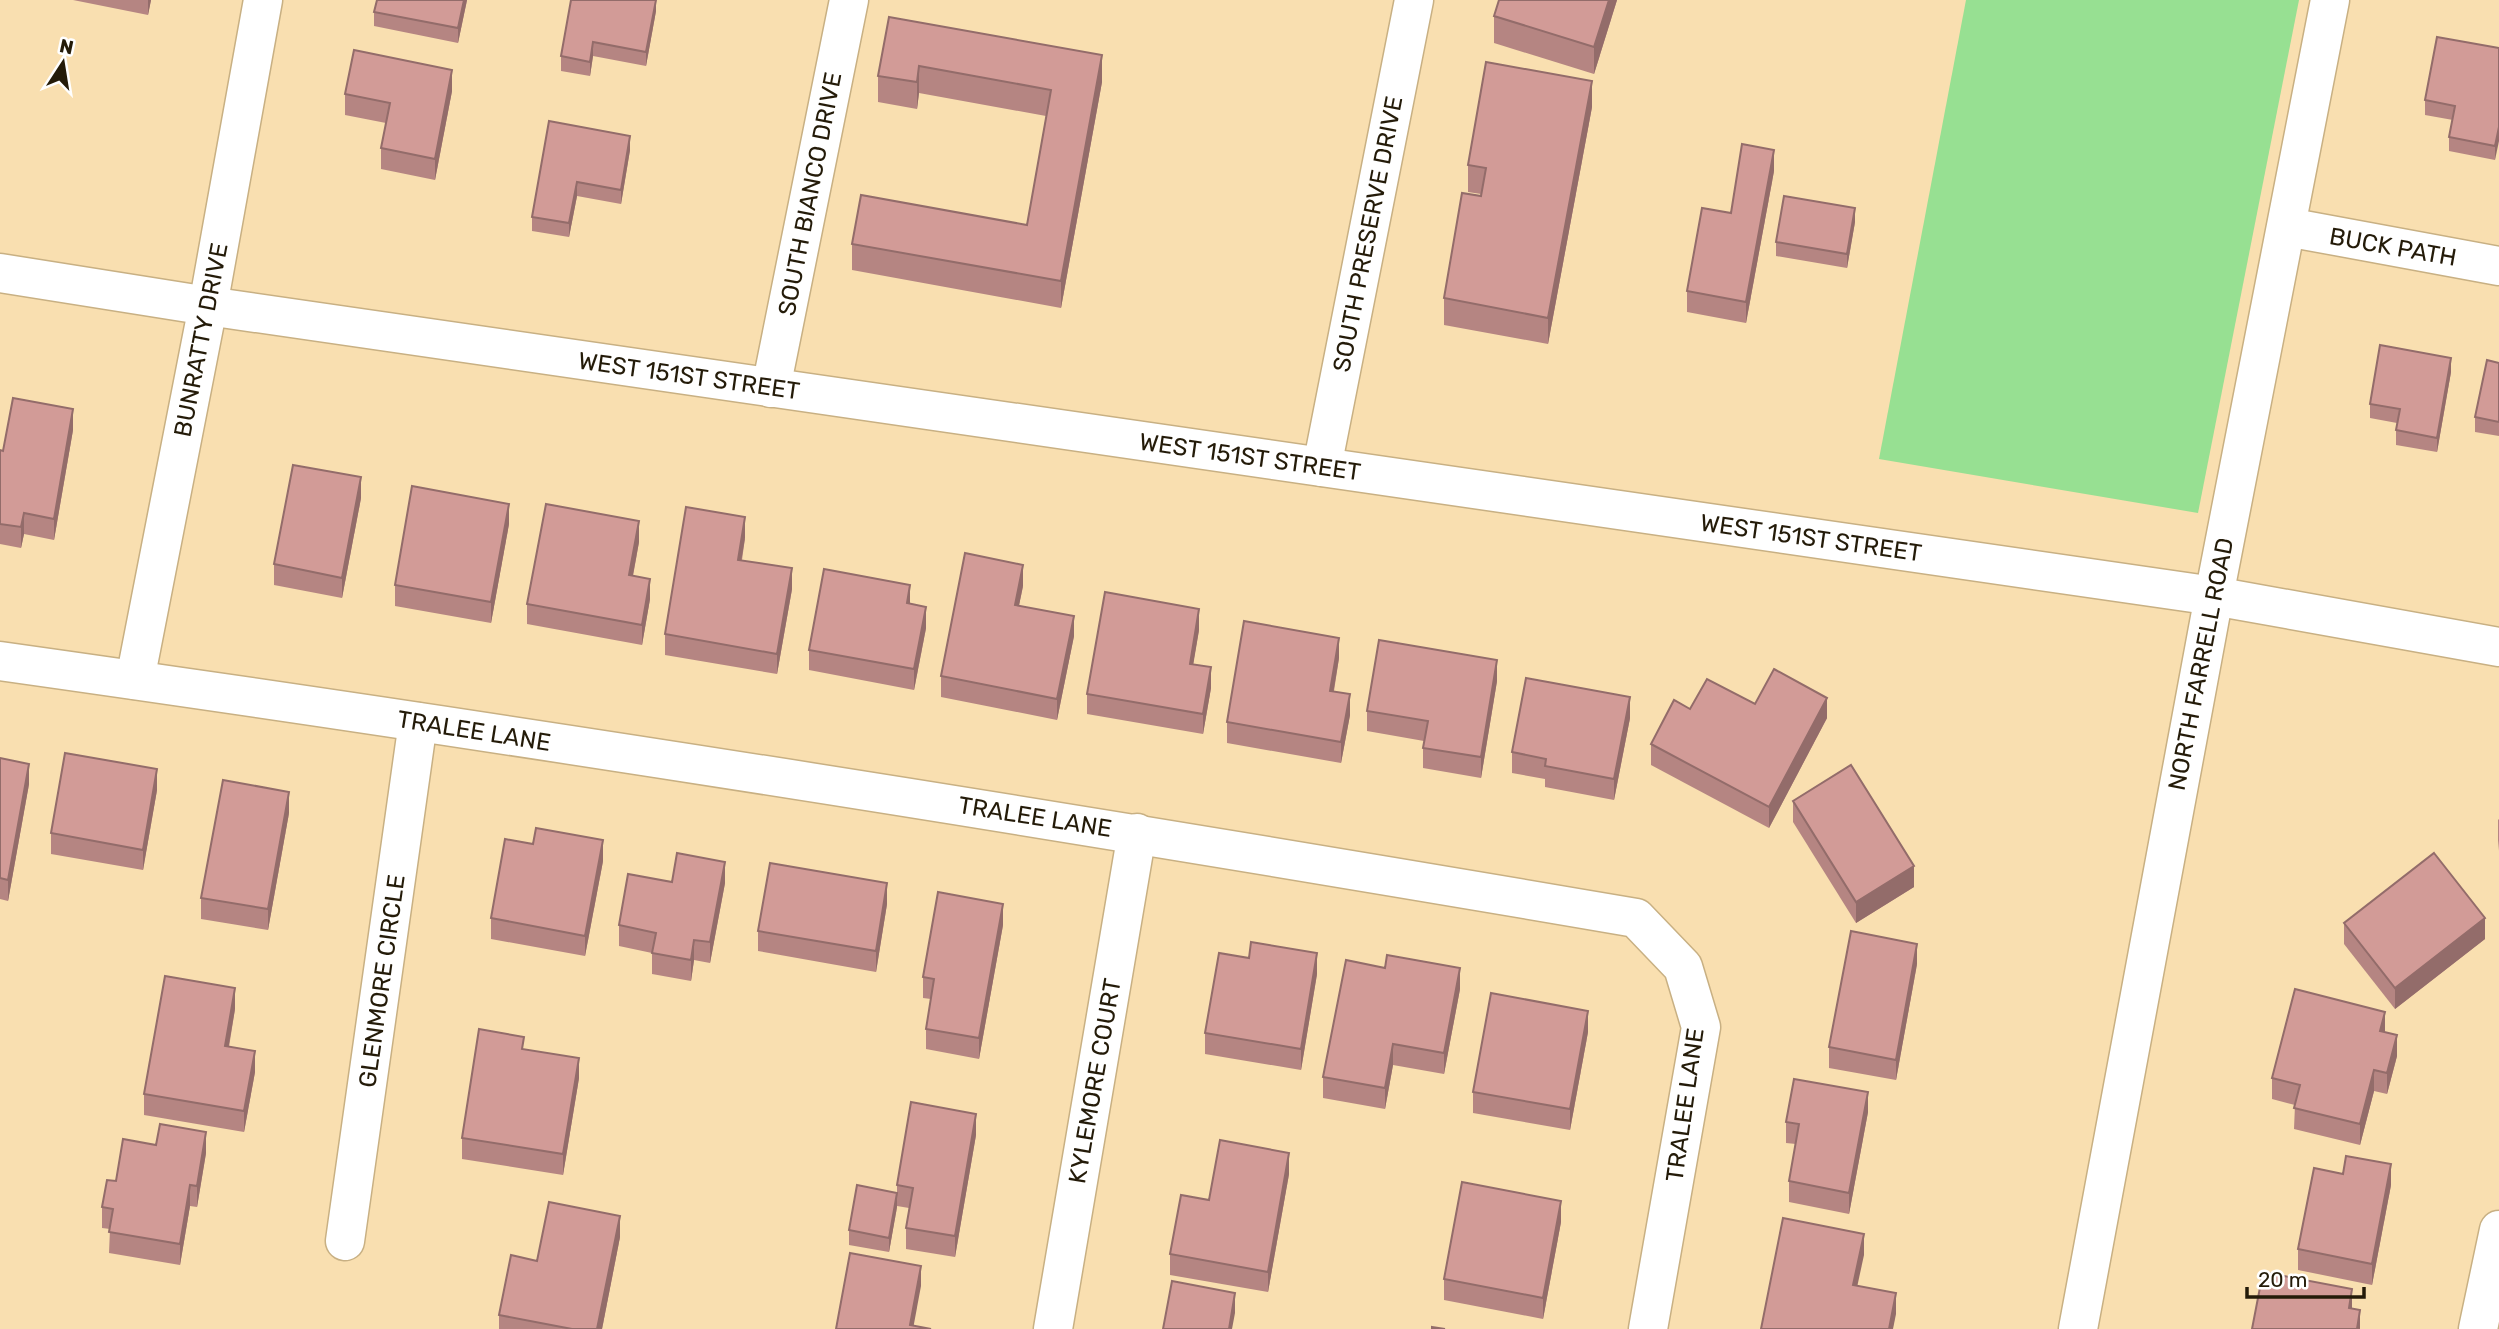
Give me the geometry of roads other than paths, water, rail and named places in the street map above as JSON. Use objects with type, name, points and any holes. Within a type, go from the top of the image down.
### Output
[{"type":"street","name":"BUNRATTY DRIVE","points":[[135,680],[208,306],[263,0]]},
{"type":"street","name":"SOUTH BIANCO DRIVE","points":[[771,388],[849,0]]},
{"type":"street","name":"SOUTH PRESERVE DRIVE","points":[[1322,467],[1415,0]]},
{"type":"street","name":"NORTH FARRELL ROAD","points":[[2078,1329],[2214,596],[2330,0]]},
{"type":"street","name":"BUCK PATH","points":[[2287,227],[2499,266]]},
{"type":"street","name":"WEST 151ST STREET","points":[[0,273],[208,306],[2214,596],[2499,647]]},
{"type":"street","name":"TRALEE LANE","points":[[0,661],[418,722],[1137,833],[1636,918],[1683,967],[1702,1027],[1648,1329]]},
{"type":"street","name":"GLENMORE CIRCLE","points":[[345,1241],[418,722]]},
{"type":"street","name":"KYLEMORE COURT","points":[[1053,1329],[1137,833]]},
{"type":"street","points":[[2478,1329],[2499,1230]]}]
